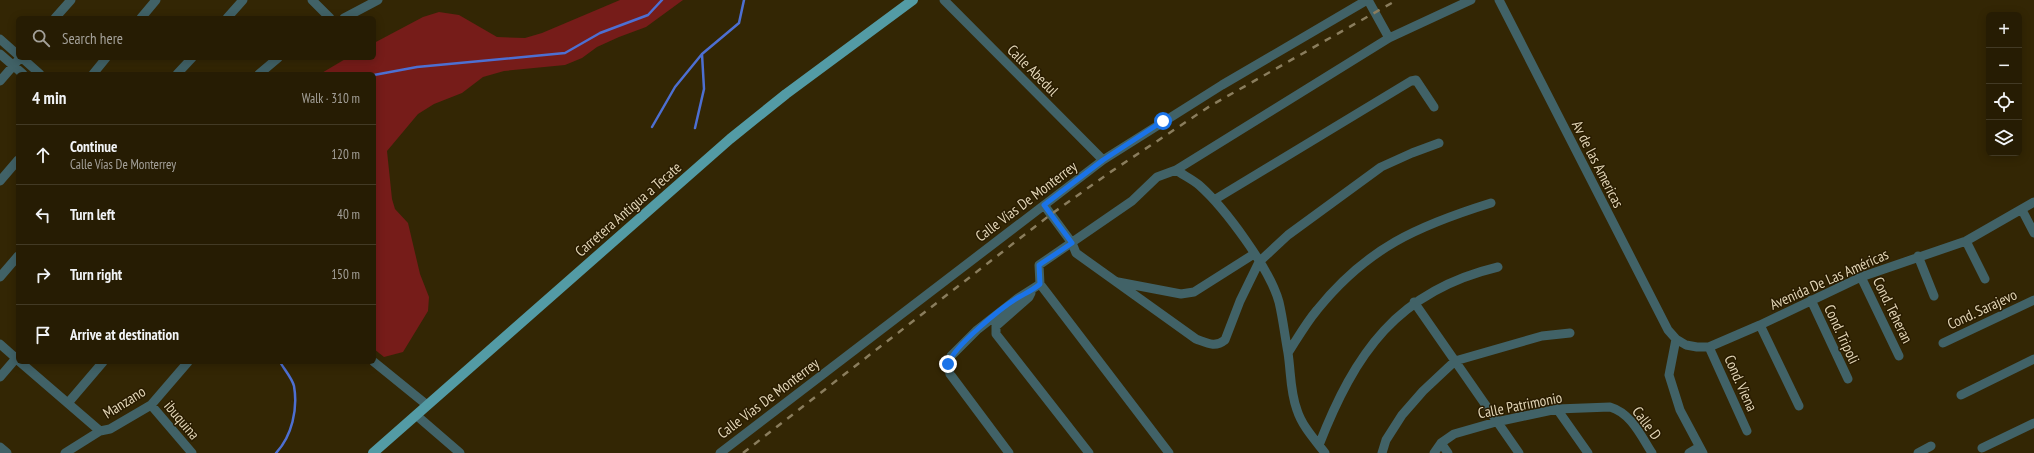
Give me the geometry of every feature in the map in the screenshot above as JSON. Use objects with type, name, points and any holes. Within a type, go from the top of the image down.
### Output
[{"type":"main road","name":"Carretera Antigua a Tecate","points":[[373,453],[730,139],[786,94],[913,0]]},
{"type":"street","points":[[57,16],[71,0]]},
{"type":"street","points":[[143,16],[156,0]]},
{"type":"street","points":[[229,16],[243,0]]},
{"type":"street","points":[[348,16],[378,0]]},
{"type":"street","name":"Calle Abedul","points":[[944,0],[1103,160]]},
{"type":"street","points":[[1368,0],[1389,38]]},
{"type":"street","name":"Calle Vías De Monterrey","points":[[720,453],[1103,160],[1222,84],[1368,0]]},
{"type":"street","points":[[1169,453],[1040,284],[1039,265],[1132,201],[1157,177],[1176,170],[1389,38],[1471,0]]},
{"type":"street","name":"Av de las Americas","points":[[1498,0],[1668,330],[1676,339]]},
{"type":"street","points":[[318,2],[328,16]]},
{"type":"street","points":[[0,39],[16,53]]},
{"type":"street","points":[[0,54],[20,72]]},
{"type":"street","points":[[0,81],[19,60]]},
{"type":"street","points":[[23,60],[38,72]]},
{"type":"street","points":[[95,72],[104,60]]},
{"type":"street","points":[[179,72],[190,60]]},
{"type":"street","points":[[260,72],[276,60]]},
{"type":"street","points":[[1214,200],[1410,81],[1416,80],[1434,107]]},
{"type":"street","points":[[1114,281],[1181,294],[1194,292],[1256,258],[1381,167],[1439,143]]},
{"type":"street","points":[[0,181],[16,162]]},
{"type":"street","points":[[1176,170],[1198,184],[1214,200],[1256,258],[1272,283],[1279,302],[1288,353],[1292,392],[1297,411],[1307,430],[1325,453]]},
{"type":"street","name":"Avenida De Las Américas","points":[[1709,347],[1760,325],[1860,277],[1918,256],[1966,241],[2034,202]]},
{"type":"street","points":[[1288,353],[1317,310],[1333,292],[1356,269],[1380,250],[1411,232],[1442,218],[1490,203]]},
{"type":"street","points":[[1044,205],[1072,243],[1076,253],[1196,339],[1212,345],[1220,344],[1225,340],[1256,258]]},
{"type":"street","points":[[2022,210],[2034,233]]},
{"type":"street","points":[[1966,241],[1985,279]]},
{"type":"street","points":[[1918,256],[1934,296]]},
{"type":"street","points":[[0,277],[16,258]]},
{"type":"street","points":[[1319,445],[1340,394],[1374,341],[1393,321],[1414,302],[1450,282],[1470,274],[1498,268]]},
{"type":"street","name":"Cond. Teheran","points":[[1860,277],[1899,356]]},
{"type":"street","points":[[1009,453],[950,374],[948,364],[950,356],[977,330],[1018,298],[1032,291],[1040,284]]},
{"type":"street","points":[[1032,291],[1029,297],[996,326],[996,334],[1089,453]]},
{"type":"street","name":"Cond. Tripoli","points":[[1811,300],[1848,379]]},
{"type":"street","name":"Cond. Sarajevo","points":[[1943,343],[2034,300]]},
{"type":"street","points":[[1414,302],[1519,453]]},
{"type":"street","points":[[1760,325],[1799,406]]},
{"type":"street","points":[[1382,453],[1386,440],[1402,415],[1423,391],[1455,361],[1542,336],[1570,333]]},
{"type":"street","points":[[1689,453],[1701,450],[1680,410],[1669,375],[1676,339],[1697,347],[1709,347]]},
{"type":"street","points":[[0,344],[16,357]]},
{"type":"street","name":"Cond. Viena","points":[[1709,347],[1747,431]]},
{"type":"street","points":[[1961,395],[2034,359]]},
{"type":"street","points":[[0,377],[16,361]]},
{"type":"street","points":[[24,364],[100,430]]},
{"type":"street","points":[[68,403],[101,364]]},
{"type":"street","name":"Manzano","points":[[65,453],[100,430],[110,429],[151,405],[186,364]]},
{"type":"street","points":[[376,364],[427,405]]},
{"type":"street","name":"ibuquina","points":[[151,405],[192,453]]},
{"type":"street","name":"Calle Patrimonio","points":[[1434,453],[1442,443],[1454,434],[1496,422],[1557,409],[1610,407],[1619,409]]},
{"type":"street","points":[[1557,409],[1588,453]]},
{"type":"street","name":"Calle D","points":[[1619,409],[1627,416],[1652,453]]},
{"type":"street","points":[[416,415],[460,453]]},
{"type":"street","points":[[1982,448],[2034,423]]},
{"type":"street","points":[[1442,443],[1448,453]]},
{"type":"street","points":[[1918,453],[1930,446]]},
{"type":"street","points":[[0,447],[7,453]]},
{"type":"shaded area","points":[[620,0],[683,0],[646,27],[597,47],[582,58],[565,65],[504,71],[483,77],[462,93],[434,104],[418,114],[387,151],[392,199],[395,209],[408,223],[420,274],[429,297],[428,311],[403,352],[384,357],[376,351],[376,72],[323,72],[344,60],[376,60],[376,42],[423,17],[439,12],[459,15],[497,37],[525,38],[542,33]]},
{"type":"waterway","points":[[376,75],[417,67],[565,53],[600,33],[648,15],[662,0]]},
{"type":"waterway","points":[[652,127],[675,87],[702,54],[739,23],[744,0]]},
{"type":"waterway","points":[[695,128],[704,89],[702,54]]},
{"type":"waterway","points":[[276,453],[282,446],[290,430],[295,404],[293,383],[281,364]]},
{"type":"railway","points":[[743,453],[1050,215],[1109,173],[1210,106],[1397,0]]},
{"type":"route","points":[[948,364],[950,356],[977,330],[1018,298],[1032,291],[1040,284],[1039,265],[1072,243],[1044,205],[1103,160],[1163,121]]}]
